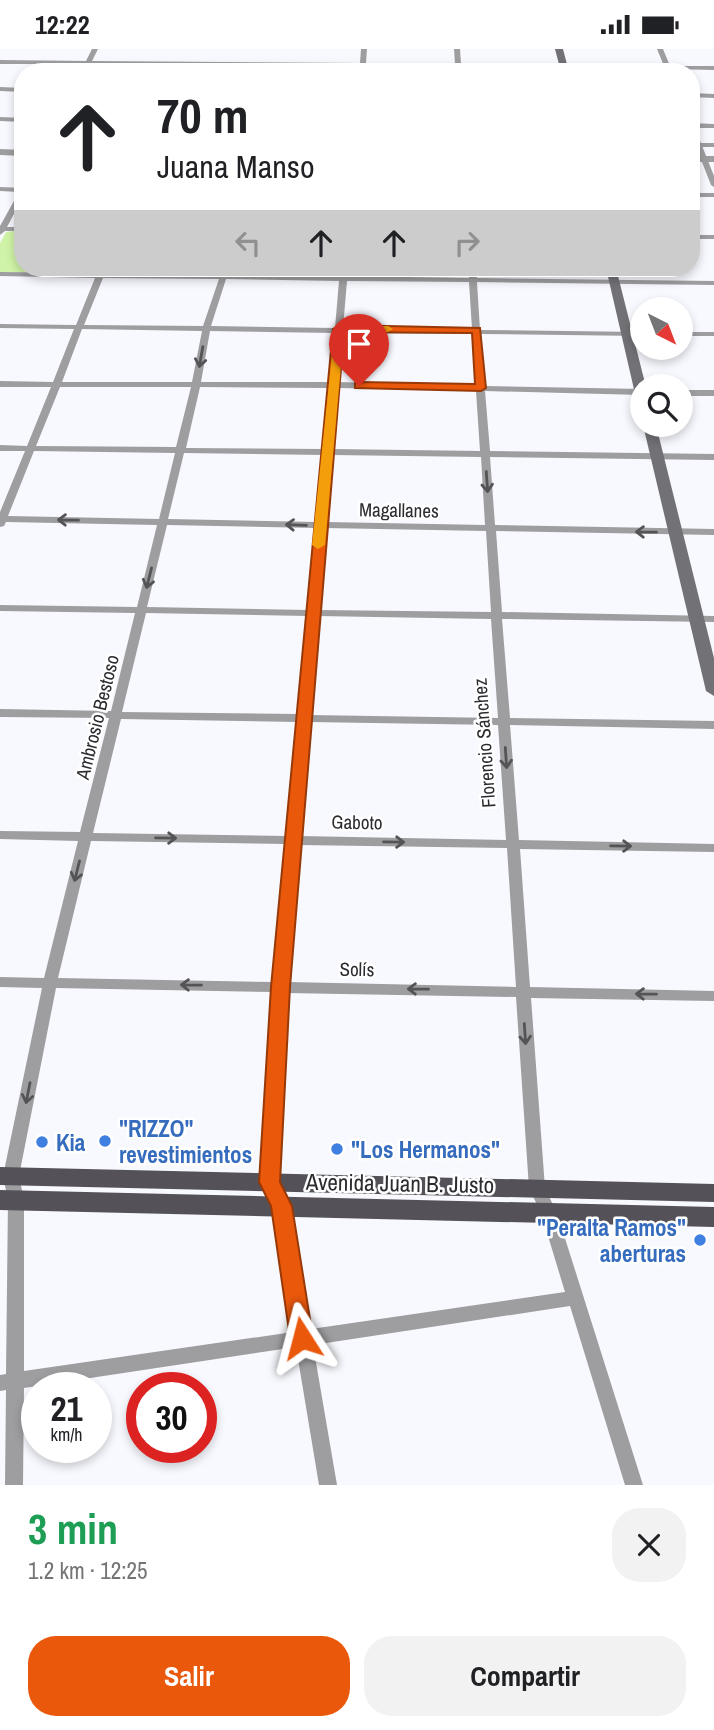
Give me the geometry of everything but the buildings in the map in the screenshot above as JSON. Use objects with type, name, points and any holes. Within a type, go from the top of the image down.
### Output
[{"type":"main road","points":[[613,277],[637,374]]},
{"type":"main road","points":[[652,437],[714,691]]},
{"type":"main road","name":"Avenida Juan B. Justo","points":[[6,1176],[714,1193]]},
{"type":"main road","name":"Avenida Juan B. Justo","points":[[8,1200],[714,1217]]},
{"type":"street","points":[[0,60],[7,49]]},
{"type":"street","points":[[88,63],[95,49]]},
{"type":"street","points":[[0,60],[88,63],[275,60],[308,63]]},
{"type":"street","points":[[700,154],[714,185]]},
{"type":"street","points":[[703,159],[714,159]]},
{"type":"street","points":[[1,230],[14,206]]},
{"type":"street","points":[[1,521],[54,384],[99,277]]},
{"type":"street","name":"Ambrosio Bestoso","points":[[6,1176],[50,983],[196,386],[206,327],[224,277]]},
{"type":"street","points":[[328,1485],[281,1206],[269,1182],[280,987],[344,277]]},
{"type":"street","name":"Florencio Sánchez","points":[[473,277],[537,1188],[549,1213],[635,1485]]},
{"type":"street","points":[[520,277],[614,283],[714,283]]},
{"type":"street","points":[[0,326],[630,334]]},
{"type":"street","points":[[693,334],[714,334]]},
{"type":"street","points":[[0,384],[481,388],[630,394]]},
{"type":"street","points":[[693,393],[714,393]]},
{"type":"street","points":[[0,448],[714,457]]},
{"type":"street","name":"Magallanes","points":[[1,521],[163,521],[490,530],[714,532]]},
{"type":"street","points":[[0,608],[714,619]]},
{"type":"street","points":[[0,713],[714,725]]},
{"type":"street","name":"Gaboto","points":[[0,835],[714,848]]},
{"type":"street","name":"Solís","points":[[0,982],[714,996]]},
{"type":"street","points":[[6,1176],[6,1382],[14,1485]]},
{"type":"street","points":[[6,1382],[576,1298]]},
{"type":"green space","points":[[14,231],[14,272],[0,272],[0,243],[6,232]]},
{"type":"slow traffic","points":[[318,545],[339,329],[388,329]]},
{"type":"place","name":"\"RIZZO\" revestimientos","points":[[105,1141]]},
{"type":"place","name":"Kia","points":[[42,1142]]},
{"type":"place","name":"\"Los Hermanos\"","points":[[337,1149]]},
{"type":"place","name":"\"Peralta Ramos\" aberturas","points":[[700,1240]]},
{"type":"route","points":[[302,1338],[281,1206],[269,1182],[280,987],[339,329],[477,330],[481,388],[359,386]]}]
